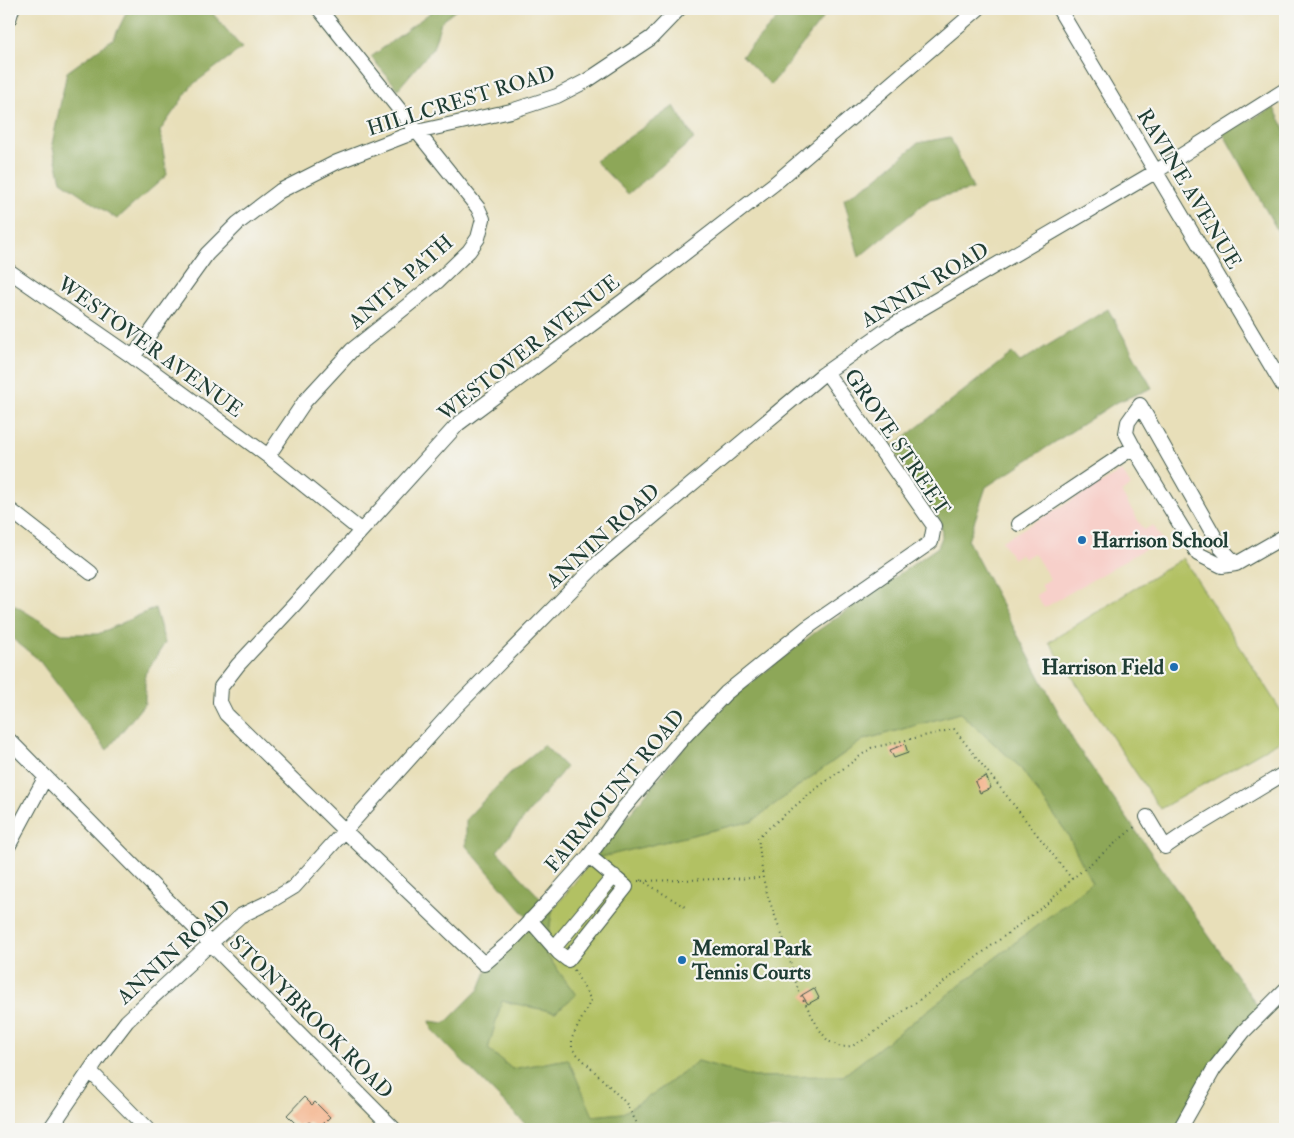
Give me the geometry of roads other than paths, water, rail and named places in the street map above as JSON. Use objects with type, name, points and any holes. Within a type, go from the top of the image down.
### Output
[{"type":"street","points":[[9,19],[12,9]]},
{"type":"street","name":"ANITA PATH","points":[[268,456],[305,401],[352,350],[438,281],[469,250],[478,238],[483,219],[478,208],[319,9]]},
{"type":"street","name":"HILLCREST ROAD","points":[[133,357],[207,254],[238,223],[280,190],[337,162],[418,132],[511,111],[557,96],[588,80],[651,38],[679,9]]},
{"type":"street","name":"WESTOVER AVENUE","points":[[9,271],[133,357],[268,456],[360,530],[458,424],[623,301],[774,184],[978,9]]},
{"type":"street","name":"RAVINE AVENUE","points":[[1058,9],[1285,389]]},
{"type":"street","name":"ANNIN ROAD","points":[[50,1129],[127,1020],[240,916],[294,887],[455,708],[600,561],[826,372],[892,326],[1155,172],[1285,90]]},
{"type":"street","name":"GROVE STREET","points":[[826,372],[934,526],[933,534]]},
{"type":"street","points":[[1236,564],[1221,548],[1140,405],[1128,422],[1126,433],[1198,554],[1222,566],[1236,564],[1285,536]]},
{"type":"street","points":[[1019,524],[1134,447]]},
{"type":"street","points":[[9,509],[91,573]]},
{"type":"street","points":[[345,831],[231,720],[220,702],[221,688],[238,665],[360,530]]},
{"type":"street","name":"FAIRMOUNT ROAD","points":[[345,831],[484,964],[513,939],[548,902],[589,856],[623,809],[682,739],[726,693],[808,627],[931,542],[933,534]]},
{"type":"street","name":"STONYBROOK ROAD","points":[[9,740],[394,1129]]},
{"type":"street","points":[[1147,817],[1165,847],[1285,773]]},
{"type":"street","points":[[9,845],[45,778]]},
{"type":"street","points":[[530,920],[554,948],[568,960],[626,887],[589,856]]},
{"type":"street","points":[[554,948],[614,876]]},
{"type":"street","points":[[1180,1129],[1214,1068],[1244,1031],[1285,990]]},
{"type":"street","points":[[90,1071],[147,1129]]},
{"type":"place","name":"Harrison School","points":[[1082,540]]},
{"type":"place","name":"Harrison Field","points":[[1174,667]]},
{"type":"place","name":"Memoral Park Tennis Courts","points":[[682,960]]}]
